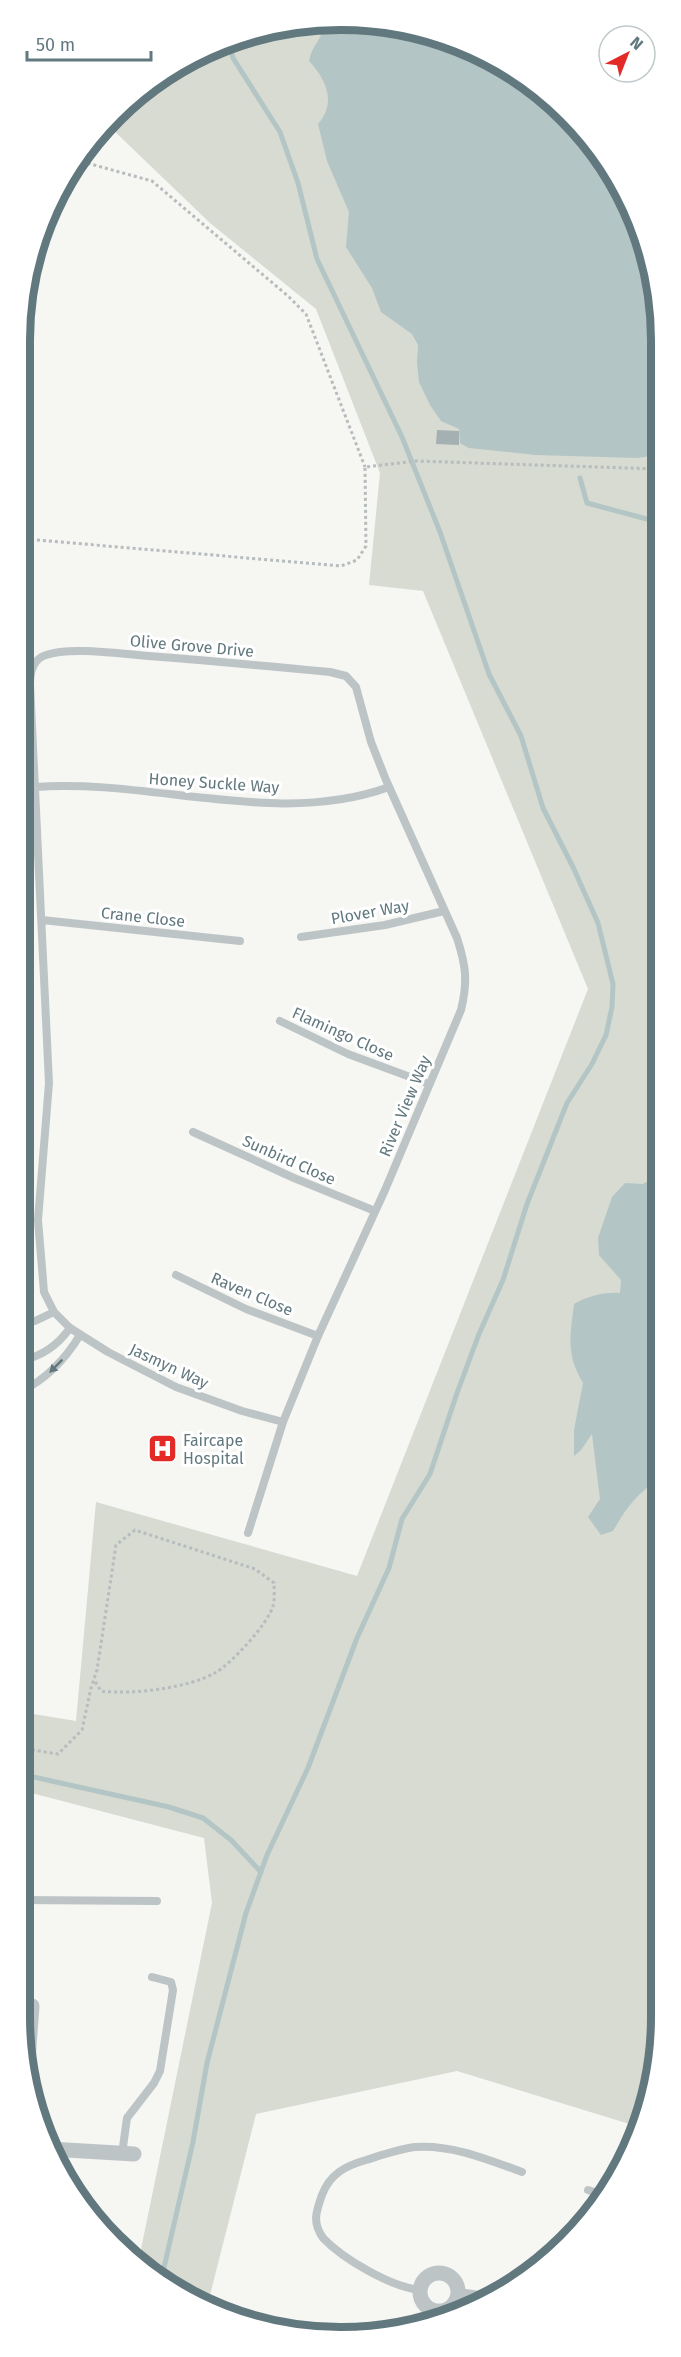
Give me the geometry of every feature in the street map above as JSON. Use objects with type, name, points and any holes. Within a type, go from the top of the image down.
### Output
[{"type":"street","points":[[30,2026],[32,2006]]},
{"type":"street","points":[[60,2150],[128,2154]]},
{"type":"street","points":[[427,2314],[423,2297],[428,2276],[440,2273],[452,2277],[456,2282],[453,2304]]},
{"type":"street","points":[[423,2297],[436,2311],[443,2310]]},
{"type":"lane","name":"Olive Grove Drive","points":[[35,787],[30,672],[38,659],[45,655],[56,652],[99,652],[339,674],[352,681],[356,687]]},
{"type":"lane","name":"River View Way","points":[[248,1533],[283,1422],[318,1336],[429,1084],[460,1010],[466,987],[465,965],[457,938],[389,787],[371,742],[356,687]]},
{"type":"lane","name":"Honey Suckle Way","points":[[35,787],[79,786],[223,799],[285,802],[342,800],[389,787]]},
{"type":"lane","points":[[30,1321],[54,1312],[44,1292],[38,1220],[49,1083],[35,787]]},
{"type":"lane","name":"Plover Way","points":[[301,937],[385,925],[444,911]]},
{"type":"lane","name":"Crane Close","points":[[42,920],[240,941]]},
{"type":"lane","name":"Flamingo Close","points":[[280,1021],[348,1054],[429,1084]]},
{"type":"lane","name":"Sunbird Close","points":[[193,1132],[294,1178],[375,1211]]},
{"type":"lane","name":"Raven Close","points":[[176,1275],[246,1308],[318,1336]]},
{"type":"lane","name":"Jasmyn Way","points":[[54,1312],[80,1335],[176,1387],[242,1411],[283,1422]]},
{"type":"lane","points":[[30,1358],[61,1342],[70,1328]]},
{"type":"lane","points":[[30,1386],[44,1377],[69,1352],[80,1335]]},
{"type":"lane","points":[[30,1900],[157,1901]]},
{"type":"lane","points":[[128,2154],[127,2118],[154,2083],[160,2071],[173,1990],[168,1981],[152,1977]]},
{"type":"lane","points":[[423,2297],[374,2274],[322,2238],[317,2230],[315,2213],[330,2178],[352,2164],[413,2147],[428,2146],[452,2150],[522,2172]]},
{"type":"lane","points":[[588,2190],[596,2193]]},
{"type":"path","points":[[30,539],[341,566],[357,560],[366,546],[365,467],[306,314],[288,296],[152,181],[86,163]]},
{"type":"path","points":[[365,467],[401,461],[417,461],[651,468]]},
{"type":"path","points":[[30,1750],[58,1754],[82,1730],[94,1680],[97,1670],[116,1545],[135,1530],[255,1569],[274,1583],[273,1607],[255,1636],[216,1673],[171,1688],[115,1693],[101,1690],[94,1680]]},
{"type":"shaded area","points":[[340,30],[401,36],[440,46],[478,62],[530,94],[560,121],[587,151],[619,203],[635,241],[645,280],[651,340],[651,456],[637,458],[536,455],[469,448],[460,443],[459,429],[441,421],[419,382],[418,345],[412,334],[381,312],[372,288],[346,247],[349,212],[327,161],[318,124],[327,108],[327,91],[320,75],[309,61],[322,31]]},
{"type":"shaded area","points":[[320,31],[381,33],[440,46],[478,62],[530,94],[560,121],[587,151],[619,203],[635,241],[645,280],[651,340],[651,2016],[645,2077],[631,2125],[457,2071],[256,2114],[209,2298],[168,2275],[140,2254],[212,1903],[204,1838],[30,1793],[30,1713],[76,1721],[96,1502],[357,1576],[588,989],[423,591],[369,585],[380,473],[316,309],[210,223],[113,130],[151,94],[168,82],[203,62],[241,46],[280,36]]},
{"type":"shaded area","points":[[651,1179],[651,1485],[632,1503],[613,1531],[601,1535],[588,1517],[600,1499],[592,1434],[574,1456],[574,1430],[583,1383],[572,1354],[574,1304],[596,1295],[620,1293],[621,1280],[599,1255],[598,1238],[612,1197],[625,1183],[643,1184]]},
{"type":"building","points":[[437,430],[459,431],[459,445],[436,444]]},
{"type":"waterway","points":[[163,2271],[193,2142],[207,2063],[246,1913],[267,1855],[308,1768],[357,1638],[389,1568],[402,1519],[430,1474],[457,1393],[479,1334],[503,1280],[527,1204],[567,1103],[592,1064],[606,1035],[612,1007],[613,984],[598,923],[543,808],[521,736],[489,674],[440,532],[402,437],[317,259],[298,183],[280,132],[230,50]]},
{"type":"waterway","points":[[580,478],[587,503],[651,520]]},
{"type":"waterway","points":[[30,1776],[169,1807],[203,1818],[231,1840],[261,1872]]},
{"type":"place","name":"Faircape Hospital","points":[[162,1449]]}]
